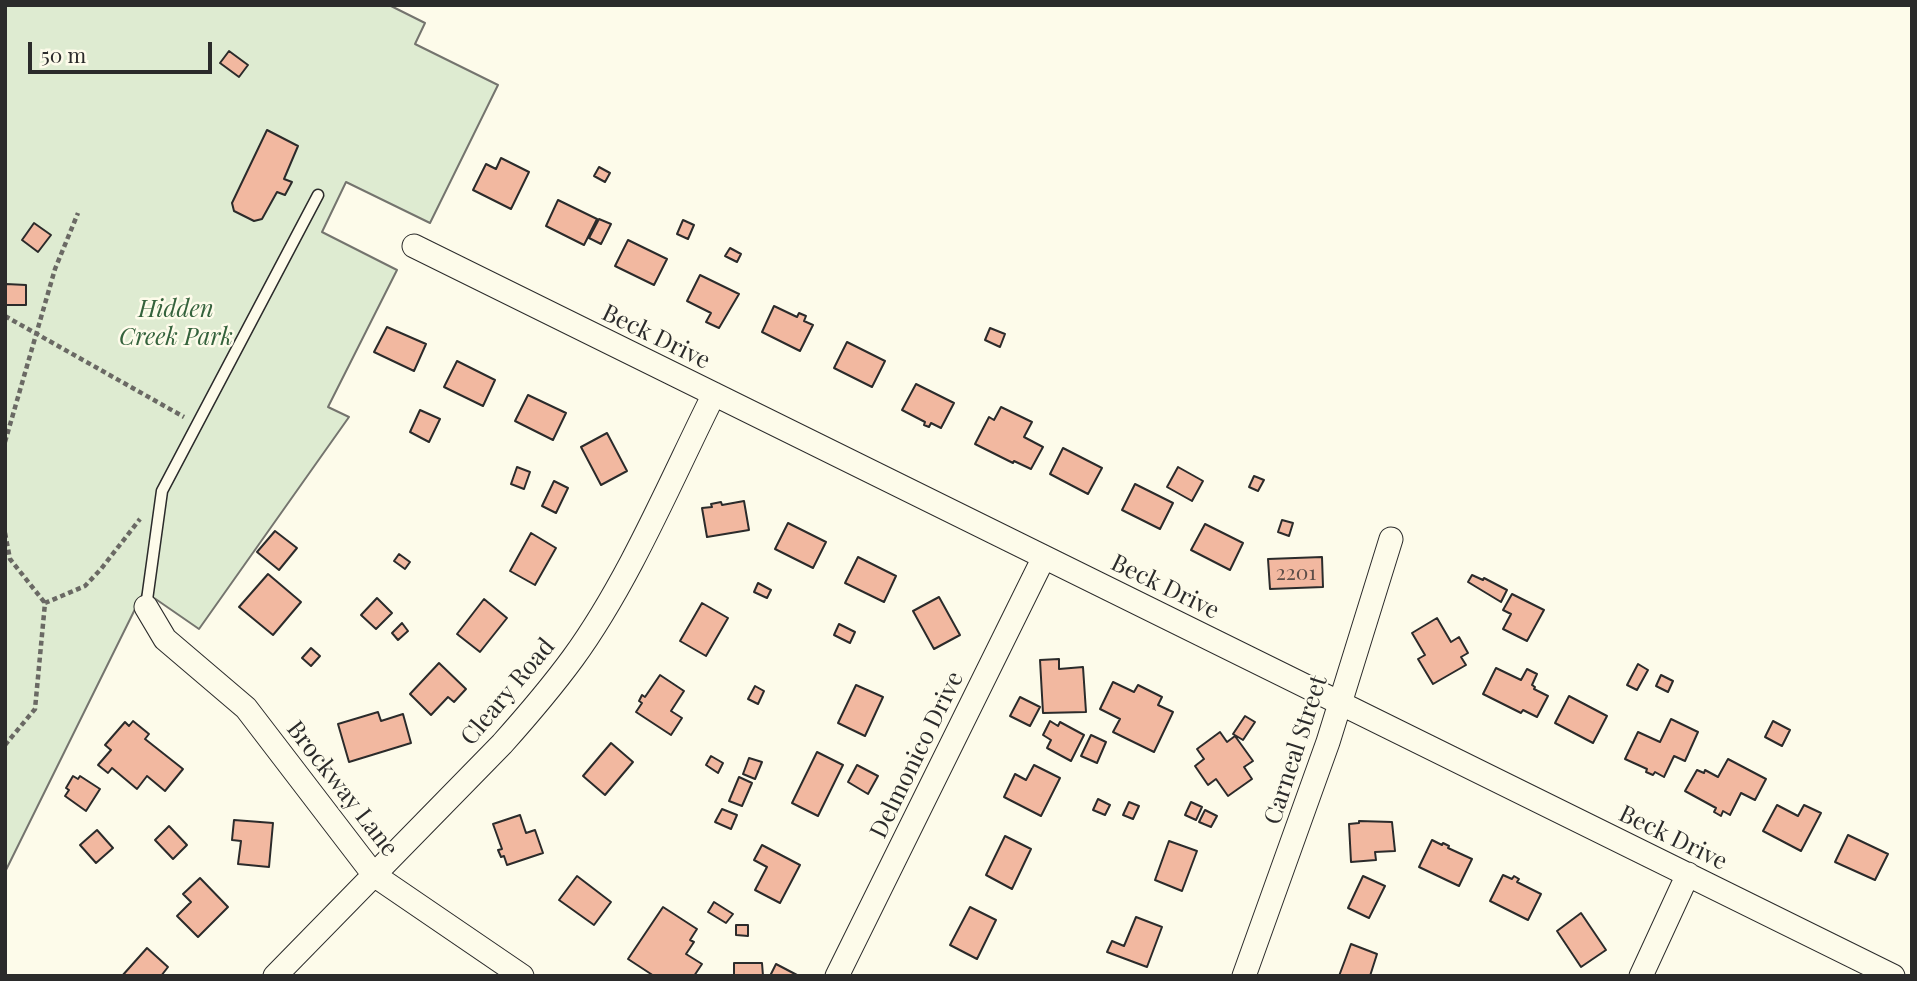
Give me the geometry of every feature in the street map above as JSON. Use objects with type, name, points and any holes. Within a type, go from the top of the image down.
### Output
[{"type":"street","name":"Beck Drive","points":[[414,246],[1893,976]]},
{"type":"street","name":"Cleary Road","points":[[275,976],[502,744],[574,657],[605,610],[714,394]]},
{"type":"street","name":"Carneal Street","points":[[1244,976],[1328,742],[1391,539]]},
{"type":"street","name":"Delmonico Drive","points":[[837,976],[1044,557]]},
{"type":"street","name":"Brockway Lane","points":[[146,607],[165,639],[246,708],[374,875],[522,976]]},
{"type":"street","points":[[1641,976],[1688,874]]},
{"type":"lane","points":[[146,607],[162,491],[318,195]]},
{"type":"path","points":[[5,442],[55,269],[78,213]]},
{"type":"path","points":[[5,316],[198,425]]},
{"type":"path","points":[[45,603],[85,586],[162,491]]},
{"type":"path","points":[[5,533],[10,559],[45,603],[35,709],[5,745]]},
{"type":"green space","name":"Hidden Creek Park","points":[[5,5],[389,5],[425,23],[415,44],[498,85],[430,223],[346,182],[322,232],[397,270],[328,407],[349,417],[199,629],[144,591],[5,872]]},
{"type":"building","points":[[229,51],[248,65],[239,77],[220,63]]},
{"type":"building","points":[[267,130],[298,146],[284,179],[292,182],[285,195],[277,192],[262,219],[254,221],[234,211],[232,203]]},
{"type":"building","points":[[501,158],[529,172],[511,209],[473,190],[486,164],[496,169]]},
{"type":"building","points":[[599,167],[610,173],[605,182],[594,176]]},
{"type":"building","points":[[558,200],[597,219],[584,245],[546,226]]},
{"type":"building","points":[[599,219],[611,224],[601,244],[589,238]]},
{"type":"building","points":[[683,220],[694,225],[688,239],[677,234]]},
{"type":"building","points":[[34,223],[51,235],[38,252],[22,240]]},
{"type":"building","points":[[628,240],[667,259],[654,285],[615,266]]},
{"type":"building","points":[[730,248],[741,254],[737,262],[725,256]]},
{"type":"building","points":[[700,275],[739,294],[719,328],[706,322],[711,313],[687,301]]},
{"type":"building","points":[[6,284],[26,285],[26,305],[5,305]]},
{"type":"building","points":[[774,306],[797,317],[799,313],[806,316],[804,321],[813,325],[800,351],[762,332]]},
{"type":"building","points":[[387,327],[426,344],[414,371],[374,352]]},
{"type":"building","points":[[990,328],[1005,334],[1000,347],[985,340]]},
{"type":"building","points":[[847,342],[885,361],[872,387],[834,368]]},
{"type":"building","points":[[457,361],[495,380],[483,406],[444,387]]},
{"type":"building","points":[[916,384],[954,403],[941,428],[931,423],[929,427],[924,425],[925,422],[902,410]]},
{"type":"building","points":[[528,395],[566,413],[553,440],[515,421]]},
{"type":"building","points":[[1001,407],[1032,422],[1024,437],[1043,447],[1031,469],[975,444],[989,417],[994,420]]},
{"type":"building","points":[[420,410],[440,419],[429,442],[410,432]]},
{"type":"building","points":[[607,433],[627,471],[601,485],[581,447]]},
{"type":"building","points":[[1063,448],[1102,468],[1088,494],[1050,474]]},
{"type":"building","points":[[517,467],[530,472],[524,489],[511,484]]},
{"type":"building","points":[[1178,467],[1203,481],[1192,501],[1167,487]]},
{"type":"building","points":[[1254,476],[1264,480],[1258,491],[1249,487]]},
{"type":"building","points":[[554,481],[568,488],[556,513],[542,506]]},
{"type":"building","points":[[1135,484],[1173,503],[1160,529],[1122,510]]},
{"type":"building","points":[[744,501],[749,530],[707,537],[702,508],[721,502],[722,505]]},
{"type":"building","points":[[1282,520],[1293,523],[1289,536],[1278,532]]},
{"type":"building","points":[[788,523],[826,542],[813,568],[775,549]]},
{"type":"building","points":[[1205,524],[1243,543],[1230,570],[1191,550]]},
{"type":"building","points":[[275,531],[297,548],[279,570],[257,552]]},
{"type":"building","points":[[531,533],[556,548],[535,585],[510,571]]},
{"type":"building","points":[[399,554],[410,562],[405,569],[394,561]]},
{"type":"building","points":[[858,557],[896,576],[884,602],[845,583]]},
{"type":"building","points":[[1322,557],[1323,587],[1270,589],[1268,559]]},
{"type":"building","points":[[268,574],[301,602],[273,635],[239,607]]},
{"type":"building","points":[[1472,575],[1507,590],[1501,602],[1468,582]]},
{"type":"building","points":[[758,583],[771,590],[767,598],[754,592]]},
{"type":"building","points":[[1512,594],[1544,610],[1527,641],[1503,629],[1511,614],[1503,610]]},
{"type":"building","points":[[939,597],[960,635],[934,649],[913,611]]},
{"type":"building","points":[[377,598],[392,613],[376,629],[361,615]]},
{"type":"building","points":[[484,599],[507,618],[480,652],[457,634]]},
{"type":"building","points":[[702,603],[728,618],[706,656],[680,641]]},
{"type":"building","points":[[1437,618],[1451,642],[1459,637],[1468,653],[1461,657],[1466,665],[1433,684],[1418,659],[1425,655],[1412,633]]},
{"type":"building","points":[[402,623],[408,631],[398,640],[392,633]]},
{"type":"building","points":[[839,624],[855,632],[850,643],[834,635]]},
{"type":"building","points":[[311,648],[320,656],[311,666],[302,658]]},
{"type":"building","points":[[1059,659],[1059,669],[1083,667],[1086,712],[1043,713],[1040,660]]},
{"type":"building","points":[[439,663],[466,689],[454,702],[448,697],[431,715],[410,694]]},
{"type":"building","points":[[1638,664],[1648,670],[1637,690],[1627,685]]},
{"type":"building","points":[[1496,668],[1521,680],[1527,669],[1537,674],[1532,685],[1534,689],[1548,696],[1537,717],[1523,710],[1521,713],[1483,694]]},
{"type":"building","points":[[660,675],[684,691],[671,711],[682,718],[671,735],[636,712],[642,703],[639,701],[642,695],[645,697]]},
{"type":"building","points":[[1661,675],[1673,681],[1668,692],[1656,686]]},
{"type":"building","points":[[1113,682],[1134,692],[1138,685],[1162,697],[1158,705],[1173,712],[1154,752],[1113,732],[1120,719],[1100,709]]},
{"type":"building","points":[[856,685],[883,697],[865,736],[838,723]]},
{"type":"building","points":[[755,686],[764,691],[758,704],[748,699]]},
{"type":"building","points":[[1569,696],[1607,716],[1593,743],[1555,723]]},
{"type":"building","points":[[1020,697],[1040,707],[1030,726],[1010,716]]},
{"type":"building","points":[[378,712],[381,721],[403,714],[411,743],[349,762],[338,724]]},
{"type":"building","points":[[1245,716],[1255,722],[1243,740],[1233,734]]},
{"type":"building","points":[[1671,719],[1698,732],[1685,761],[1674,756],[1664,777],[1655,772],[1653,775],[1646,772],[1647,769],[1625,759],[1638,732],[1660,742]]},
{"type":"building","points":[[133,721],[149,734],[145,739],[183,769],[165,791],[147,776],[137,789],[112,768],[108,773],[98,765],[111,750],[105,745],[125,722],[129,726]]},
{"type":"building","points":[[1050,721],[1058,726],[1060,722],[1084,735],[1071,761],[1047,748],[1051,740],[1043,735]]},
{"type":"building","points":[[1773,721],[1790,730],[1782,746],[1765,737]]},
{"type":"building","points":[[1220,732],[1227,742],[1235,736],[1253,761],[1244,767],[1252,779],[1228,796],[1216,779],[1208,785],[1195,766],[1204,759],[1197,749]]},
{"type":"building","points":[[1091,735],[1106,742],[1097,763],[1081,756]]},
{"type":"building","points":[[611,743],[633,762],[605,795],[583,776]]},
{"type":"building","points":[[817,752],[843,765],[818,816],[792,803]]},
{"type":"building","points":[[711,756],[723,763],[718,773],[706,765]]},
{"type":"building","points":[[749,758],[762,762],[755,779],[743,774]]},
{"type":"building","points":[[1728,759],[1766,779],[1755,800],[1741,793],[1730,815],[1723,811],[1721,816],[1714,812],[1716,808],[1685,791],[1697,770],[1704,773],[1705,770],[1718,777]]},
{"type":"building","points":[[857,765],[878,776],[868,794],[848,782]]},
{"type":"building","points":[[1034,765],[1060,778],[1041,816],[1004,797],[1015,774],[1026,780]]},
{"type":"building","points":[[73,776],[78,779],[80,776],[100,789],[86,811],[65,796]]},
{"type":"building","points":[[739,777],[752,783],[742,806],[729,801]]},
{"type":"building","points":[[1098,799],[1110,805],[1105,815],[1093,810]]},
{"type":"building","points":[[1129,802],[1139,806],[1133,819],[1123,815]]},
{"type":"building","points":[[1191,802],[1202,807],[1196,820],[1185,815]]},
{"type":"building","points":[[1777,805],[1798,816],[1804,805],[1821,813],[1801,851],[1763,831]]},
{"type":"building","points":[[722,809],[737,815],[731,829],[715,822]]},
{"type":"building","points":[[1205,810],[1217,816],[1211,827],[1199,822]]},
{"type":"building","points":[[520,815],[526,833],[535,830],[543,853],[507,865],[498,850],[502,849],[493,824]]},
{"type":"building","points":[[234,820],[273,823],[269,867],[238,864],[241,841],[232,840]]},
{"type":"building","points":[[1359,821],[1392,822],[1395,851],[1375,852],[1376,860],[1351,862],[1349,824]]},
{"type":"building","points":[[169,826],[187,845],[173,859],[155,840]]},
{"type":"building","points":[[97,830],[113,848],[96,863],[80,845]]},
{"type":"building","points":[[1848,835],[1888,854],[1875,880],[1835,862]]},
{"type":"building","points":[[1005,836],[1031,849],[1012,889],[986,875]]},
{"type":"building","points":[[1432,840],[1472,859],[1459,886],[1419,867]]},
{"type":"building","points":[[1169,841],[1197,851],[1182,891],[1155,880]]},
{"type":"building","points":[[762,845],[800,865],[780,903],[755,890],[767,867],[754,860]]},
{"type":"building","points":[[1503,875],[1512,879],[1514,876],[1519,879],[1517,882],[1541,894],[1528,920],[1490,901]]},
{"type":"building","points":[[577,876],[611,902],[594,925],[559,900]]},
{"type":"building","points":[[1363,876],[1385,886],[1369,918],[1348,908]]},
{"type":"building","points":[[200,878],[228,907],[198,937],[177,916],[191,902],[183,894]]},
{"type":"building","points":[[714,902],[733,914],[726,923],[708,912]]},
{"type":"building","points":[[663,907],[697,929],[690,940],[694,942],[686,954],[702,964],[694,976],[654,976],[628,959]]},
{"type":"building","points":[[970,907],[996,920],[977,959],[950,945]]},
{"type":"building","points":[[1581,913],[1606,950],[1581,967],[1557,931]]},
{"type":"building","points":[[1136,917],[1162,927],[1147,967],[1107,952],[1112,941],[1124,946]]},
{"type":"building","points":[[736,925],[748,925],[748,936],[736,935]]},
{"type":"building","points":[[1351,944],[1377,954],[1370,976],[1339,976]]},
{"type":"building","points":[[147,948],[168,967],[161,976],[122,976]]},
{"type":"building","points":[[734,963],[762,963],[763,976],[734,976]]},
{"type":"building","points":[[776,964],[797,975],[770,976]]}]
